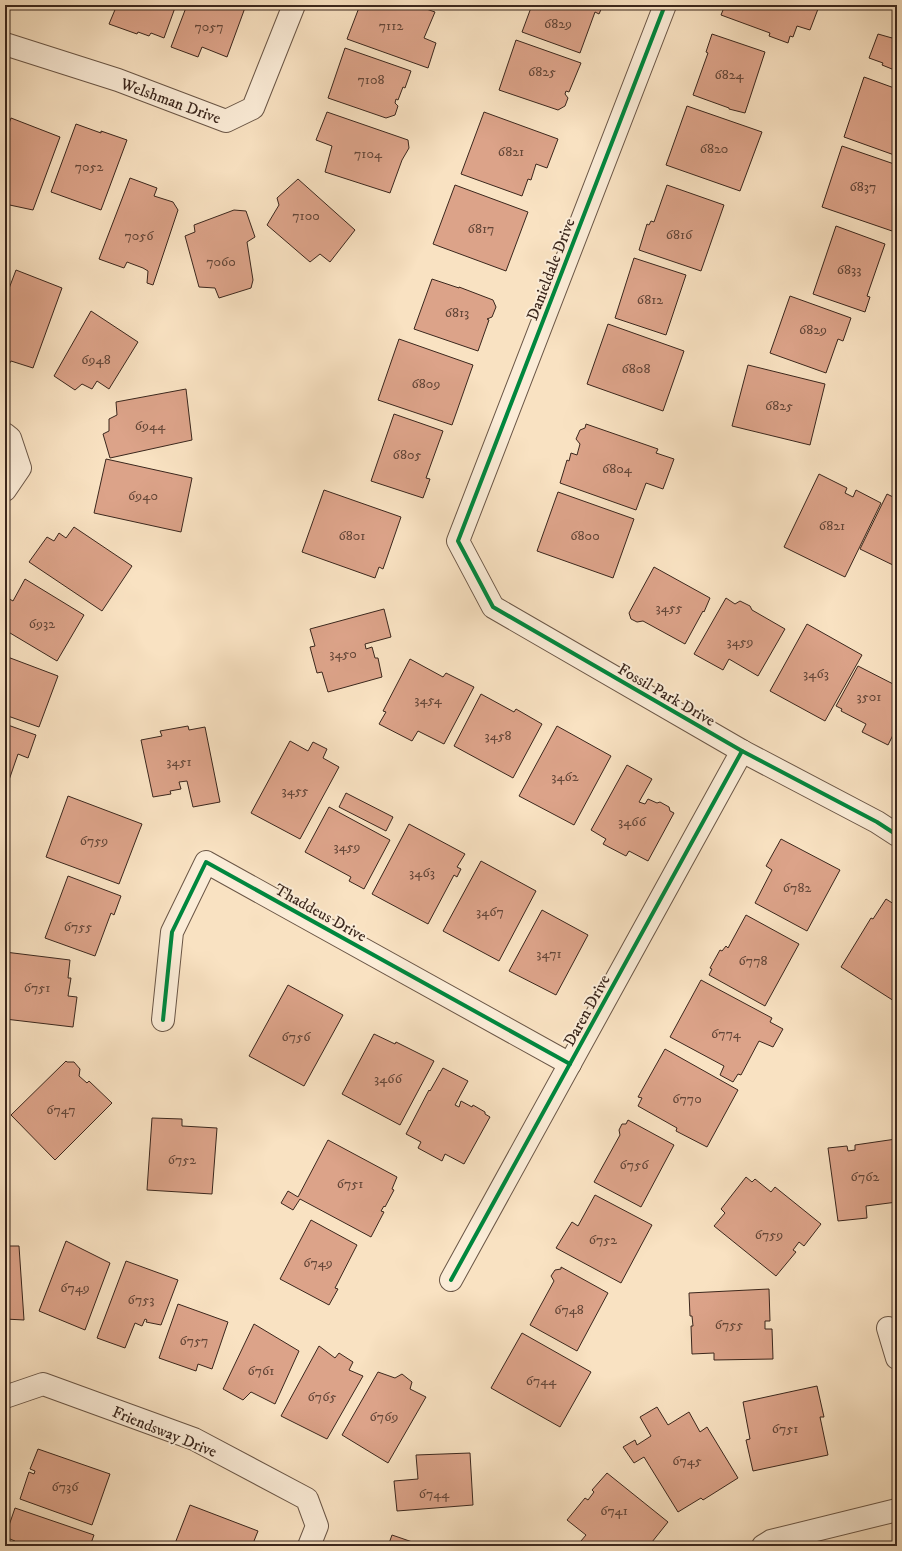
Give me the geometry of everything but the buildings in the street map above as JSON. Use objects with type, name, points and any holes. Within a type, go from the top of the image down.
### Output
[{"type":"street","name":"Welshman Drive","points":[[5,44],[118,80],[226,121],[253,108],[294,5]]},
{"type":"street","name":"Danieldale Drive","points":[[458,541],[665,5]]},
{"type":"street","points":[[5,434],[10,438],[20,468],[5,490]]},
{"type":"street","name":"Fossil Park Drive","points":[[458,541],[493,607],[742,751],[877,822],[897,835]]},
{"type":"street","name":"Daren Drive","points":[[451,1280],[742,751]]},
{"type":"street","name":"Thaddeus Drive","points":[[163,1020],[172,932],[206,862],[570,1064]]},
{"type":"street","points":[[888,1328],[897,1358]]},
{"type":"street","name":"Friendsway Drive","points":[[5,1397],[43,1384],[194,1439],[307,1499],[317,1526],[309,1546]]},
{"type":"street","points":[[763,1546],[771,1541],[897,1510]]},
{"type":"cycle path","points":[[665,5],[458,541],[493,607],[742,751],[877,822],[897,835]]},
{"type":"cycle path","points":[[451,1280],[742,751]]},
{"type":"cycle path","points":[[163,1020],[172,932],[206,862],[570,1064]]}]
